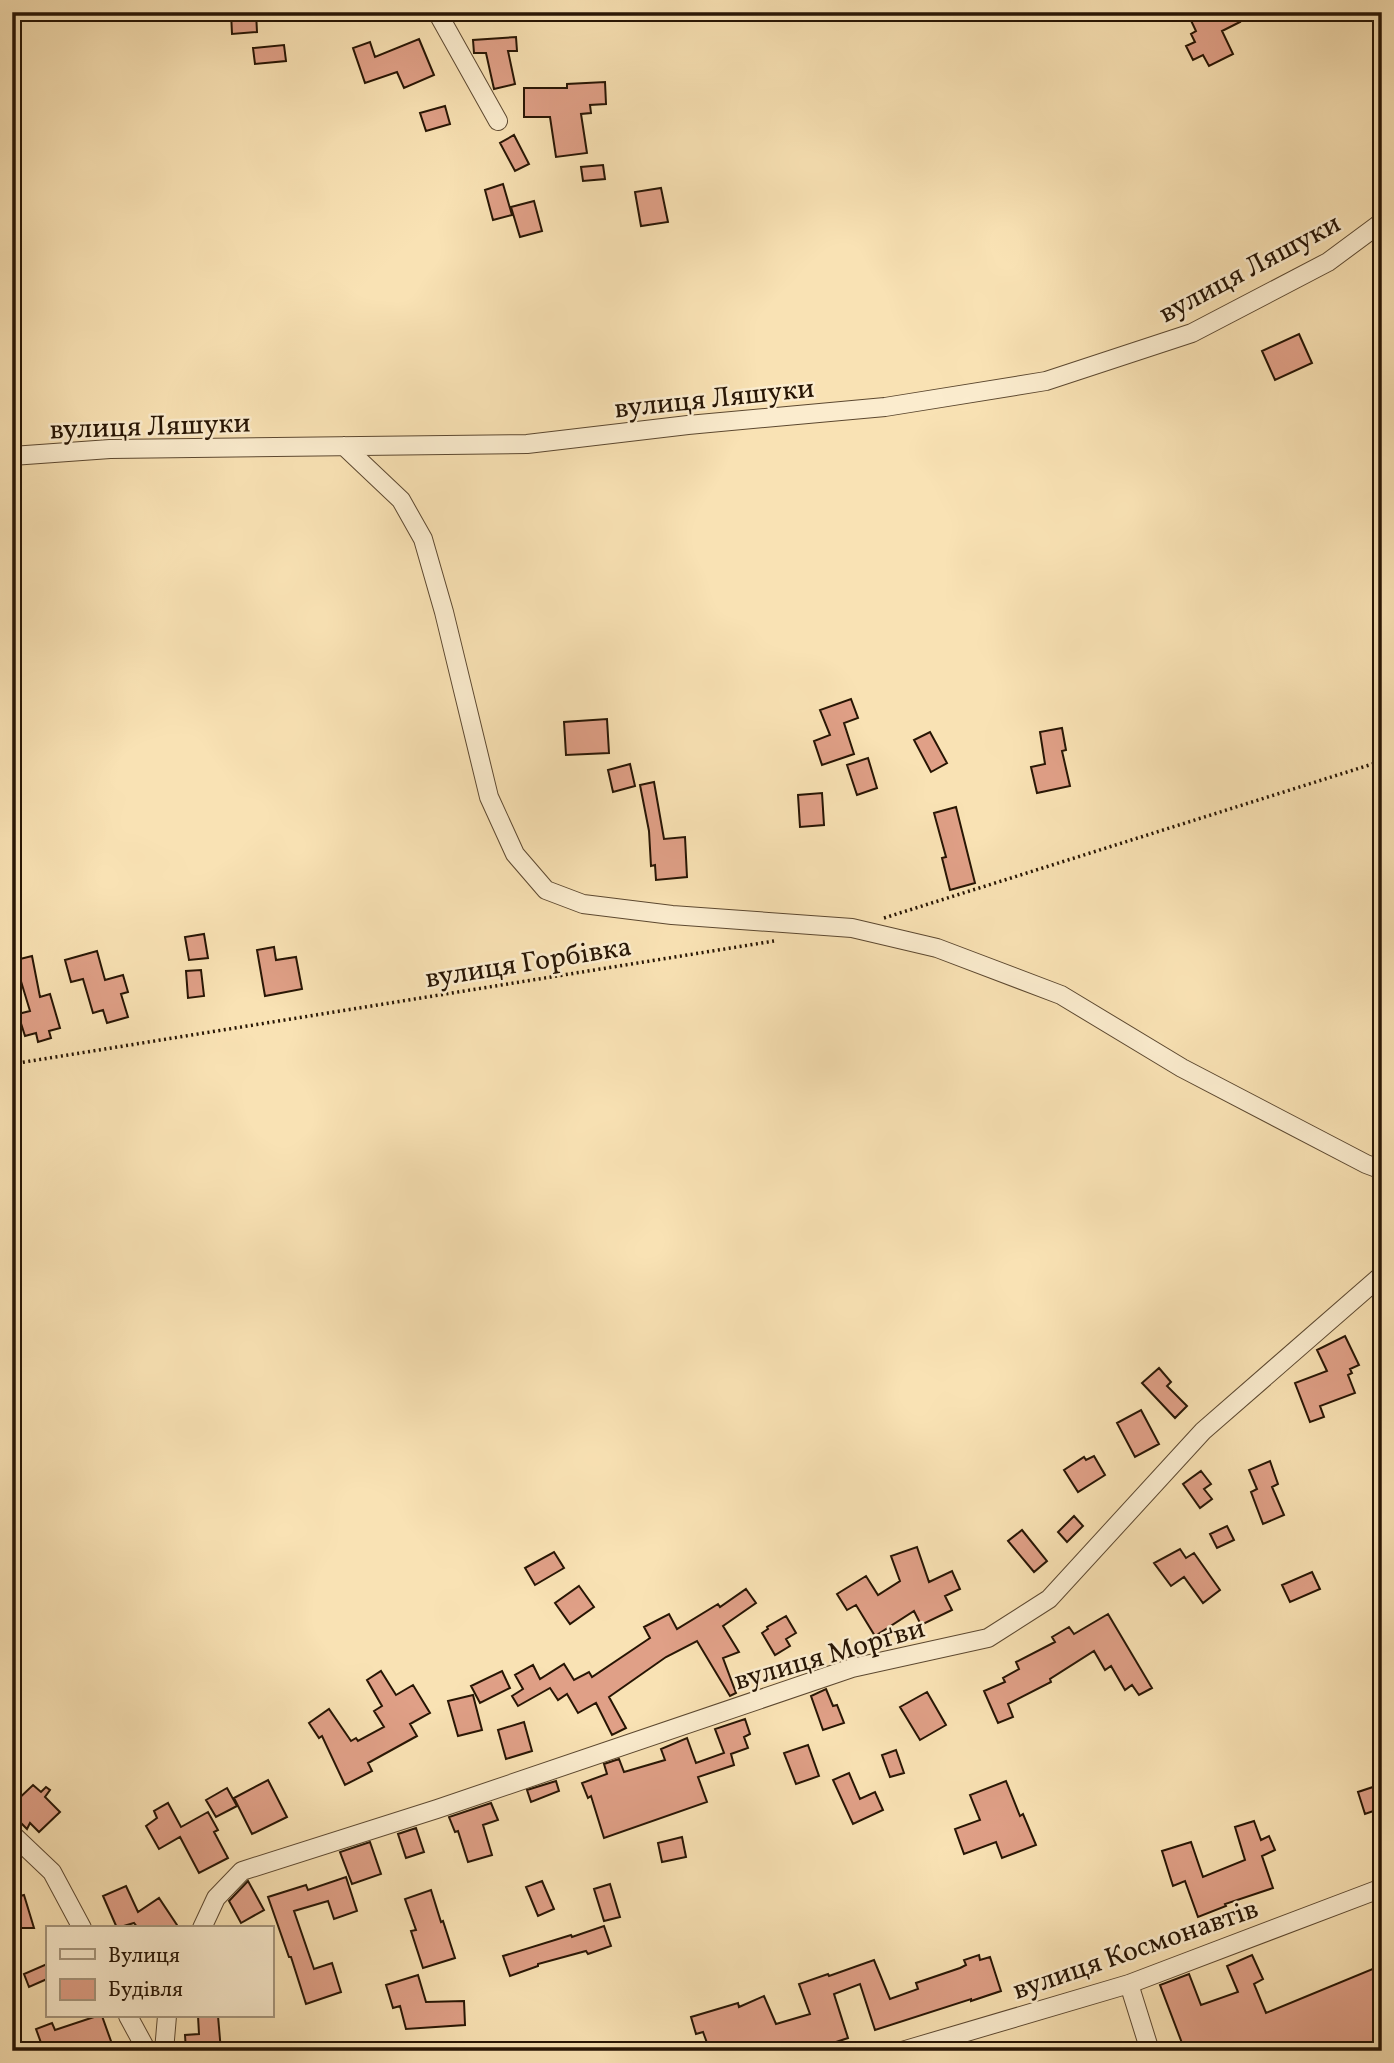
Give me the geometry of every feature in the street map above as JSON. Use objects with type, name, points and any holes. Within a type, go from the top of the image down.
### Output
[{"type":"street","points":[[436,12],[498,121]]},
{"type":"street","name":"вулиця Ляшуки","points":[[12,456],[110,449],[527,444],[688,425],[885,407],[1046,381],[1192,333],[1328,262],[1382,222]]},
{"type":"street","points":[[344,446],[401,500],[423,539],[444,612],[489,797],[515,854],[546,890],[596,906],[671,915],[852,928],[937,948],[1061,995],[1182,1068],[1382,1170]]},
{"type":"street","name":"вулиця Морґви","points":[[203,1926],[216,1898],[242,1871],[437,1809],[852,1668],[988,1637],[1049,1598],[1203,1431],[1382,1275]]},
{"type":"street","points":[[12,1835],[52,1872],[81,1926]]},
{"type":"street","name":"вулиця Космонавтів","points":[[902,2051],[1129,1984],[1382,1888]]},
{"type":"street","points":[[1129,1984],[1150,2051]]},
{"type":"street","points":[[129,2018],[147,2051]]},
{"type":"street","points":[[164,2051],[167,2018]]},
{"type":"path","points":[[852,928],[1382,761]]},
{"type":"path","name":"вулиця Горбівка","points":[[12,1064],[783,939]]},
{"type":"building","points":[[231,12],[256,12],[257,32],[232,34]]},
{"type":"building","points":[[1187,12],[1235,12],[1240,22],[1222,31],[1233,54],[1209,66],[1203,55],[1193,60],[1186,46],[1195,42],[1191,34],[1196,31]]},
{"type":"building","points":[[516,37],[517,51],[508,51],[515,84],[494,89],[486,53],[474,53],[473,40]]},
{"type":"building","points":[[419,39],[434,75],[404,88],[397,72],[365,83],[353,48],[370,42],[375,57]]},
{"type":"building","points":[[284,45],[286,61],[255,64],[253,48]]},
{"type":"building","points":[[605,82],[606,104],[590,105],[591,113],[581,114],[587,153],[556,157],[550,117],[524,117],[524,88],[567,88],[567,84]]},
{"type":"building","points":[[445,106],[450,124],[426,131],[420,113]]},
{"type":"building","points":[[514,135],[529,164],[515,171],[500,143]]},
{"type":"building","points":[[603,165],[605,179],[583,181],[581,167]]},
{"type":"building","points":[[503,184],[512,215],[493,220],[485,190]]},
{"type":"building","points":[[661,188],[668,222],[641,226],[635,192]]},
{"type":"building","points":[[534,201],[542,231],[520,237],[511,207]]},
{"type":"building","points":[[1299,334],[1312,363],[1275,380],[1262,351]]},
{"type":"building","points":[[851,699],[858,718],[844,723],[854,754],[822,765],[814,741],[830,735],[820,710]]},
{"type":"building","points":[[607,719],[609,753],[566,755],[564,722]]},
{"type":"building","points":[[1062,728],[1066,750],[1062,751],[1070,786],[1037,793],[1031,767],[1045,764],[1040,732]]},
{"type":"building","points":[[930,732],[947,763],[931,772],[914,740]]},
{"type":"building","points":[[868,758],[877,788],[857,795],[847,765]]},
{"type":"building","points":[[630,764],[635,786],[613,792],[608,770]]},
{"type":"building","points":[[654,782],[664,839],[685,837],[687,877],[656,880],[655,865],[651,866],[649,831],[640,785]]},
{"type":"building","points":[[822,793],[824,825],[800,827],[798,795]]},
{"type":"building","points":[[956,807],[975,883],[950,890],[942,858],[946,857],[934,813]]},
{"type":"building","points":[[204,934],[208,958],[189,960],[185,937]]},
{"type":"building","points":[[274,947],[276,960],[296,957],[302,989],[265,996],[257,950]]},
{"type":"building","points":[[97,951],[105,980],[123,975],[128,992],[121,994],[128,1017],[107,1023],[103,1010],[93,1013],[83,979],[71,982],[65,960]]},
{"type":"building","points":[[32,956],[40,997],[50,994],[60,1028],[49,1031],[51,1038],[38,1042],[36,1033],[25,1036],[18,1014],[30,1011],[20,978],[12,979],[12,961]]},
{"type":"building","points":[[201,970],[204,996],[188,998],[186,971]]},
{"type":"building","points":[[1345,1336],[1359,1365],[1350,1369],[1352,1373],[1348,1375],[1355,1393],[1320,1406],[1324,1417],[1310,1422],[1295,1383],[1327,1371],[1317,1350]]},
{"type":"building","points":[[1159,1368],[1171,1382],[1167,1386],[1187,1406],[1175,1418],[1142,1383]]},
{"type":"building","points":[[1141,1410],[1159,1444],[1135,1457],[1117,1423]]},
{"type":"building","points":[[1094,1456],[1105,1475],[1078,1492],[1064,1470],[1084,1457],[1086,1460]]},
{"type":"building","points":[[1270,1461],[1278,1484],[1272,1487],[1284,1515],[1263,1524],[1251,1492],[1257,1489],[1249,1470]]},
{"type":"building","points":[[1201,1471],[1211,1484],[1204,1489],[1212,1499],[1200,1508],[1183,1484]]},
{"type":"building","points":[[1074,1516],[1083,1526],[1067,1542],[1058,1532]]},
{"type":"building","points":[[1227,1526],[1234,1540],[1217,1548],[1210,1534]]},
{"type":"building","points":[[1022,1530],[1047,1561],[1034,1572],[1008,1541]]},
{"type":"building","points":[[917,1547],[929,1582],[952,1571],[960,1589],[945,1596],[952,1610],[921,1625],[914,1611],[875,1636],[856,1605],[847,1610],[837,1594],[866,1576],[878,1595],[900,1581],[891,1556]]},
{"type":"building","points":[[1180,1549],[1186,1558],[1194,1553],[1220,1590],[1203,1603],[1184,1577],[1171,1586],[1154,1563]]},
{"type":"building","points":[[554,1552],[564,1568],[535,1585],[525,1568]]},
{"type":"building","points":[[1312,1572],[1320,1589],[1290,1602],[1282,1585]]},
{"type":"building","points":[[579,1586],[594,1607],[570,1624],[555,1603]]},
{"type":"building","points":[[746,1589],[756,1603],[723,1626],[739,1652],[723,1658],[736,1693],[730,1696],[697,1641],[666,1657],[609,1697],[626,1728],[612,1735],[596,1703],[578,1713],[567,1694],[558,1700],[550,1688],[518,1706],[512,1696],[523,1689],[515,1675],[533,1665],[540,1679],[564,1664],[574,1680],[589,1672],[592,1677],[650,1638],[644,1627],[669,1614],[677,1629],[718,1604],[720,1607]]},
{"type":"building","points":[[1108,1614],[1152,1688],[1139,1695],[1132,1685],[1125,1690],[1111,1666],[1105,1670],[1094,1651],[1050,1679],[1051,1682],[1008,1704],[1013,1717],[998,1723],[984,1691],[1005,1682],[1003,1678],[1019,1669],[1016,1662],[1055,1642],[1052,1637],[1069,1627],[1074,1634]]},
{"type":"building","points":[[786,1616],[796,1633],[786,1639],[790,1646],[775,1655],[762,1633]]},
{"type":"building","points":[[381,1671],[396,1695],[413,1685],[430,1713],[410,1724],[417,1736],[368,1763],[372,1771],[345,1785],[322,1736],[319,1738],[309,1723],[329,1709],[351,1741],[356,1738],[358,1741],[384,1727],[374,1711],[382,1706],[367,1680]]},
{"type":"building","points":[[502,1671],[510,1688],[480,1703],[471,1686]]},
{"type":"building","points":[[826,1689],[833,1706],[837,1705],[844,1723],[823,1730],[811,1696]]},
{"type":"building","points":[[927,1692],[946,1725],[920,1740],[900,1707]]},
{"type":"building","points":[[473,1695],[482,1730],[458,1736],[448,1701]]},
{"type":"building","points":[[745,1719],[750,1734],[744,1737],[748,1748],[731,1754],[734,1765],[698,1777],[707,1802],[604,1838],[591,1796],[588,1798],[582,1783],[607,1774],[604,1764],[619,1759],[624,1772],[665,1760],[661,1749],[687,1738],[696,1763],[724,1753],[715,1729]]},
{"type":"building","points":[[524,1722],[532,1751],[506,1759],[498,1730]]},
{"type":"building","points":[[808,1745],[819,1776],[796,1784],[784,1753]]},
{"type":"building","points":[[896,1750],[904,1773],[890,1777],[882,1755]]},
{"type":"building","points":[[849,1773],[860,1799],[875,1792],[883,1810],[853,1824],[833,1780]]},
{"type":"building","points":[[268,1780],[287,1817],[252,1834],[234,1798]]},
{"type":"building","points":[[556,1781],[559,1791],[531,1802],[527,1790]]},
{"type":"building","points":[[1006,1781],[1020,1816],[1023,1814],[1036,1845],[1002,1858],[996,1842],[964,1854],[955,1829],[980,1820],[970,1795]]},
{"type":"building","points":[[1382,1784],[1382,1808],[1365,1814],[1358,1792]]},
{"type":"building","points":[[33,1785],[41,1792],[46,1787],[50,1790],[45,1797],[60,1812],[39,1832],[30,1823],[27,1829],[15,1817],[20,1813],[12,1805]]},
{"type":"building","points":[[227,1788],[237,1806],[216,1817],[206,1800]]},
{"type":"building","points":[[168,1803],[181,1827],[208,1812],[218,1830],[214,1832],[228,1858],[199,1873],[180,1837],[159,1849],[146,1826],[157,1818],[154,1811]]},
{"type":"building","points":[[491,1803],[498,1820],[483,1825],[492,1855],[468,1862],[458,1831],[455,1832],[449,1817]]},
{"type":"building","points":[[1254,1821],[1261,1840],[1269,1836],[1275,1850],[1262,1856],[1273,1888],[1225,1904],[1226,1906],[1198,1917],[1185,1881],[1173,1886],[1162,1851],[1191,1842],[1203,1877],[1245,1860],[1235,1827]]},
{"type":"building","points":[[416,1828],[424,1852],[406,1858],[398,1834]]},
{"type":"building","points":[[682,1837],[686,1857],[662,1862],[658,1843]]},
{"type":"building","points":[[370,1842],[381,1874],[352,1884],[340,1852]]},
{"type":"building","points":[[346,1877],[357,1911],[334,1919],[328,1901],[294,1911],[314,1969],[332,1963],[341,1992],[306,2004],[268,1897],[306,1885],[308,1890]]},
{"type":"building","points":[[248,1881],[264,1910],[241,1923],[229,1901]]},
{"type":"building","points":[[542,1881],[554,1909],[538,1916],[526,1887]]},
{"type":"building","points":[[610,1884],[620,1917],[604,1921],[594,1889]]},
{"type":"building","points":[[126,1886],[138,1912],[159,1898],[178,1926],[136,1926],[134,1923],[116,1926],[103,1896]]},
{"type":"building","points":[[431,1890],[455,1958],[423,1968],[411,1931],[416,1930],[405,1899]]},
{"type":"building","points":[[24,1895],[34,1928],[12,1928],[12,1898]]},
{"type":"building","points":[[604,1926],[611,1946],[588,1954],[586,1951],[538,1964],[510,1976],[503,1956]]},
{"type":"building","points":[[979,1955],[980,1960],[990,1957],[1001,1991],[875,2030],[860,1984],[834,1994],[848,2038],[809,2051],[710,2051],[703,2032],[696,2034],[691,2017],[738,2003],[739,2007],[764,1996],[776,2024],[810,2014],[799,1984],[828,1974],[829,1976],[874,1960],[890,1999],[918,1989],[916,1983],[960,1968],[966,1965],[964,1960]]},
{"type":"building","points":[[1252,1955],[1263,1979],[1254,1984],[1266,2013],[1375,1968],[1382,1984],[1382,2040],[1356,2051],[1185,2051],[1160,1985],[1189,1974],[1201,2005],[1238,1992],[1227,1966]]},
{"type":"building","points":[[46,1964],[46,1979],[29,1987],[24,1974]]},
{"type":"building","points":[[418,1975],[426,2002],[464,2001],[465,2025],[406,2029],[400,2006],[393,2008],[386,1985]]},
{"type":"building","points":[[91,2018],[103,2018],[112,2044],[92,2051],[44,2051],[36,2029],[52,2023],[55,2030]]},
{"type":"building","points":[[198,2018],[218,2018],[221,2051],[186,2051],[185,2035],[199,2034]]}]
